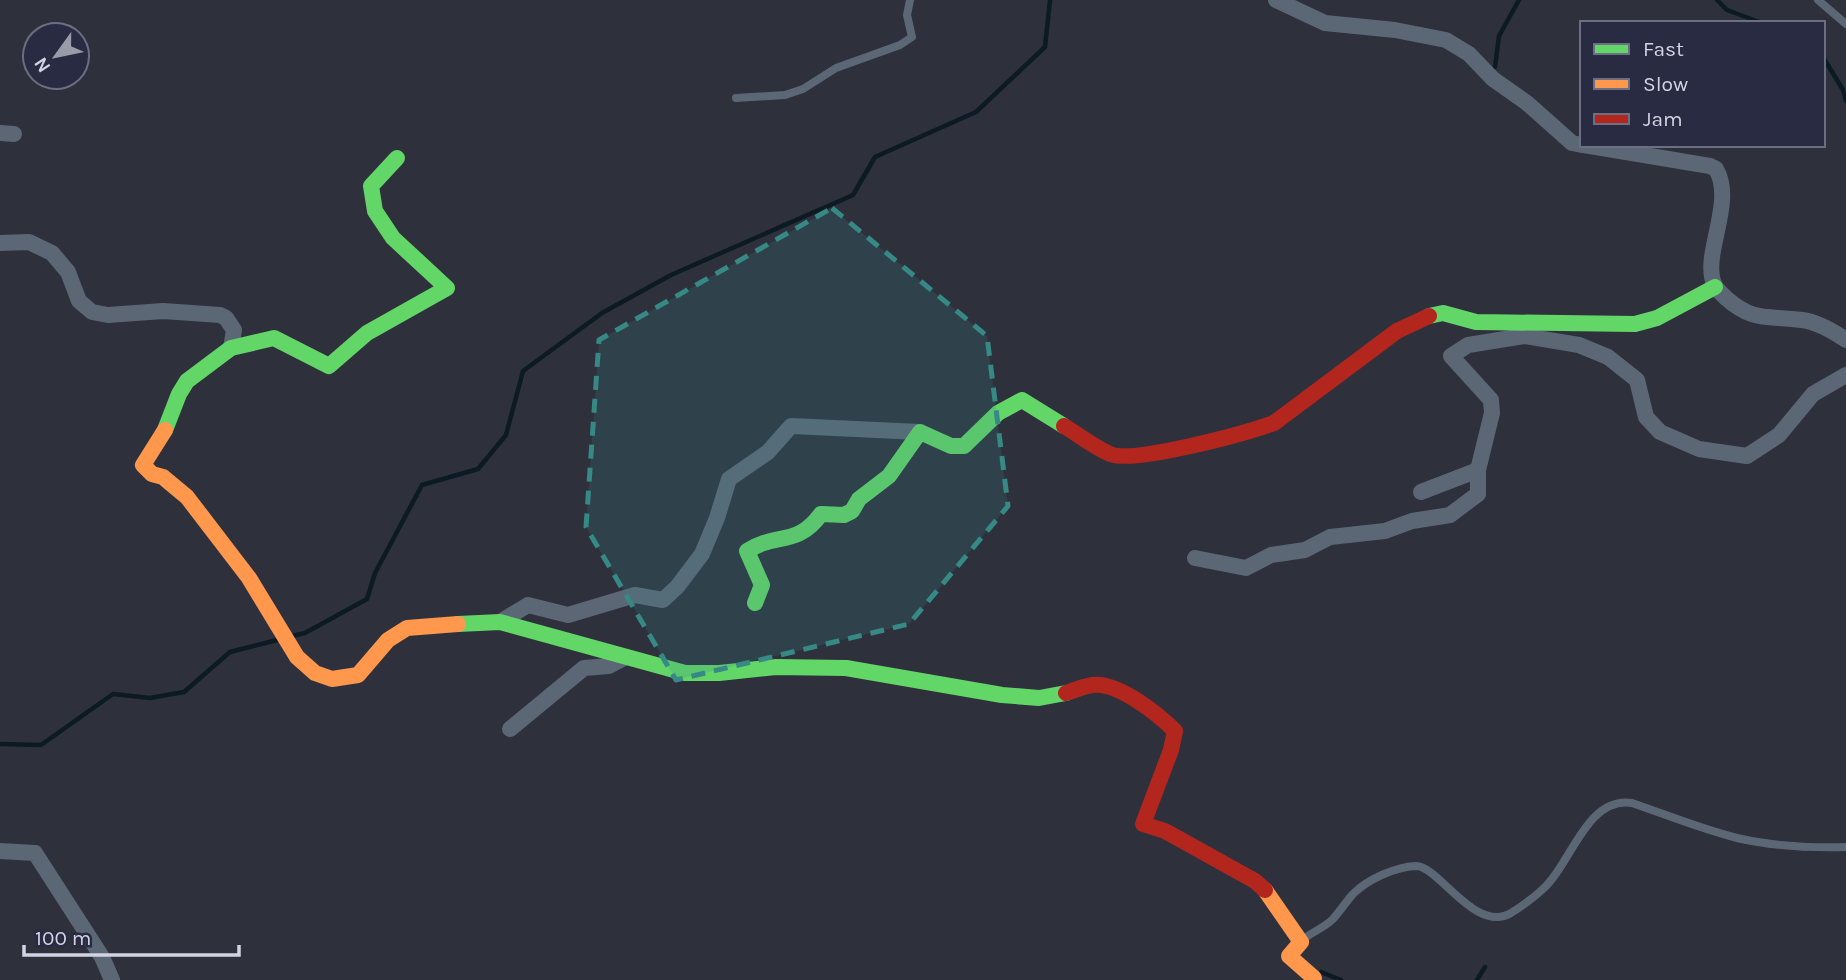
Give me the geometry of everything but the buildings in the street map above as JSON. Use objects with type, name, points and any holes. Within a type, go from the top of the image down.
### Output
[{"type":"street","points":[[1276,0],[1325,23],[1395,30],[1446,40],[1469,54],[1493,79],[1527,103],[1572,143],[1580,144]]},
{"type":"street","points":[[1595,147],[1716,169],[1721,182],[1721,223],[1711,264],[1715,287],[1740,310],[1758,317],[1804,320],[1846,340]]},
{"type":"street","points":[[397,158],[371,186],[375,211],[393,238],[447,288],[367,333],[329,366],[274,338],[231,348],[187,381],[179,394],[166,429],[143,466],[152,474],[163,477],[187,497],[249,578],[297,657],[315,673],[332,679],[349,678],[358,675],[388,640],[407,628],[500,622],[685,673],[719,673],[776,667],[846,668],[1002,695],[1039,698],[1094,685],[1116,690],[1159,715],[1175,731],[1171,750],[1143,824],[1165,831],[1255,881],[1266,891],[1301,942],[1289,957],[1314,978]]},
{"type":"street","points":[[0,243],[29,242],[52,253],[68,272],[79,301],[92,312],[108,315],[163,312],[220,315],[226,318],[234,330],[231,348]]},
{"type":"street","points":[[500,622],[528,605],[568,615],[635,595],[663,600],[677,587],[702,554],[729,479],[768,452],[791,426],[920,432],[958,448],[964,446],[1003,408],[1021,400],[1112,455],[1158,452],[1274,423],[1397,331],[1422,318],[1443,313],[1476,321],[1635,324],[1657,318],[1715,287]]},
{"type":"street","points":[[1195,558],[1246,568],[1271,555],[1305,550],[1330,537],[1385,531],[1412,521],[1450,516],[1478,494],[1478,470],[1492,413],[1491,400],[1451,356],[1468,345],[1524,336],[1579,345],[1608,357],[1637,380],[1646,417],[1660,432],[1699,449],[1746,456],[1779,435],[1813,394],[1846,375]]},
{"type":"street","points":[[755,603],[762,585],[747,551],[758,543],[798,538],[815,524],[821,514],[844,515],[852,511],[859,499],[889,476],[920,432]]},
{"type":"street","points":[[1421,492],[1478,470]]},
{"type":"street","points":[[510,729],[584,667],[609,666],[626,657]]},
{"type":"street","points":[[0,851],[35,853],[102,957],[112,980]]},
{"type":"lane","points":[[736,98],[785,95],[803,89],[836,68],[900,45],[912,37],[907,15],[910,0]]},
{"type":"lane","points":[[1818,0],[1846,24]]},
{"type":"lane","points":[[1301,942],[1334,918],[1351,896],[1364,885],[1382,875],[1413,866],[1431,872],[1457,898],[1472,908],[1494,918],[1510,914],[1546,887],[1580,833],[1605,809],[1618,801],[1632,803],[1735,837],[1782,845],[1846,848]]},
{"type":"highlighted area","points":[[832,208],[987,336],[1008,506],[909,624],[676,680],[586,527],[599,340]]},
{"type":"waterway","points":[[292,636],[305,633],[367,599],[375,573],[422,485],[478,469],[506,435],[523,371],[602,313],[671,275],[853,195],[875,157],[976,112],[1045,47],[1050,0]]},
{"type":"waterway","points":[[1495,67],[1499,36],[1519,0]]},
{"type":"waterway","points":[[1717,0],[1727,10],[1757,21]]},
{"type":"waterway","points":[[1825,60],[1843,90],[1846,101]]},
{"type":"waterway","points":[[0,744],[41,745],[113,694],[150,698],[184,692],[230,652],[277,640]]},
{"type":"waterway","points":[[1477,980],[1485,967]]},
{"type":"waterway","points":[[1321,972],[1341,980]]},
{"type":"traffic: fast","points":[[165,430],[187,381],[231,348],[274,338],[329,366],[367,333],[447,288],[393,238],[375,211],[371,186],[397,158]]},
{"type":"traffic: fast","points":[[1429,316],[1443,313],[1476,322],[1635,324],[1657,318],[1715,287]]},
{"type":"traffic: fast","points":[[755,603],[762,585],[747,551],[804,531],[821,514],[844,515],[852,511],[859,499],[889,476],[920,432],[951,446],[964,446],[998,413],[1022,400],[1064,426]]},
{"type":"traffic: fast","points":[[458,624],[500,622],[685,673],[719,673],[776,667],[846,668],[1002,695],[1039,698],[1066,693]]},
{"type":"traffic: slow","points":[[165,430],[143,465],[187,497],[249,578],[297,657],[315,673],[332,679],[358,675],[388,640],[407,628],[458,624]]},
{"type":"traffic: slow","points":[[1265,890],[1301,942],[1289,956],[1314,978]]},
{"type":"traffic: jam","points":[[1064,426],[1104,451],[1123,456],[1190,446],[1260,428],[1274,423],[1397,331],[1429,316]]},
{"type":"traffic: jam","points":[[1066,693],[1083,687],[1103,685],[1148,708],[1175,731],[1171,750],[1143,824],[1165,831],[1255,881],[1265,890]]}]
